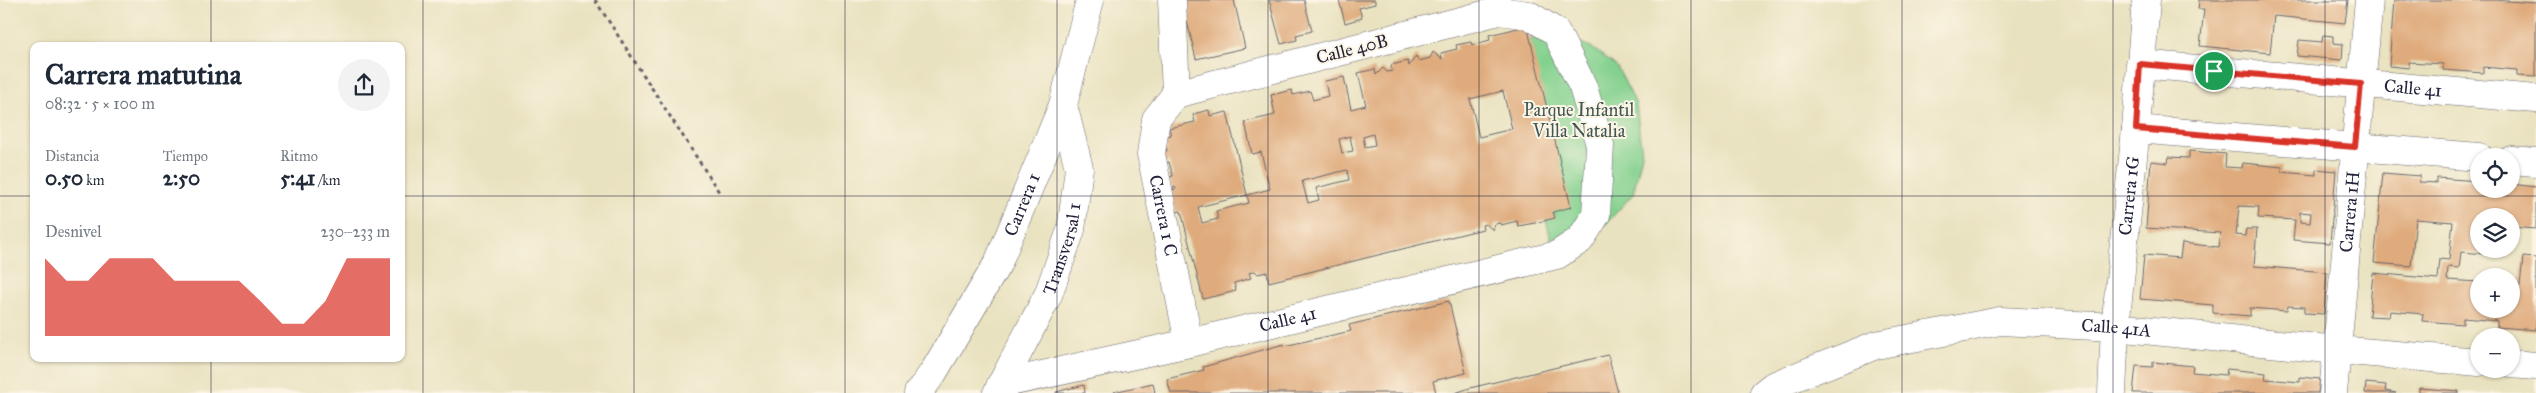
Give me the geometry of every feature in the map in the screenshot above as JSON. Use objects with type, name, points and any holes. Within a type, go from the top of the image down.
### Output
[{"type":"street","name":"Carrera 1","points":[[918,393],[933,373],[998,263],[1063,105],[1090,0]]},
{"type":"street","points":[[1172,0],[1176,94]]},
{"type":"street","name":"Carrera 1G","points":[[2112,393],[2115,328],[2136,129],[2146,0]]},
{"type":"street","name":"Carrera 1H","points":[[2334,393],[2369,0]]},
{"type":"street","name":"Calle 40B","points":[[1176,94],[1499,11],[1529,15],[1556,32],[1584,87],[1600,145],[1596,215],[1580,240]]},
{"type":"street","name":"Calle 41","points":[[2140,64],[2536,99]]},
{"type":"street","name":"Carrera 1 C","points":[[1176,94],[1156,119],[1152,154],[1189,343]]},
{"type":"street","name":"Transversal 1","points":[[999,388],[1048,295],[1071,230],[1079,168],[1063,105]]},
{"type":"street","points":[[2136,129],[2470,156]]},
{"type":"street","points":[[2520,161],[2536,162]]},
{"type":"street","name":"Calle 41","points":[[999,388],[1557,255],[1580,240]]},
{"type":"street","name":"Calle 41A","points":[[1764,393],[1772,386],[1876,345],[2000,321],[2115,328],[2470,361]]},
{"type":"street","points":[[2520,365],[2536,366]]},
{"type":"path","points":[[595,0],[720,192]]},
{"type":"green space","name":"Parque Infantil Villa Natalia","points":[[1556,34],[1591,47],[1617,67],[1636,104],[1642,154],[1633,194],[1605,225],[1551,239],[1499,46]]},
{"type":"building","points":[[1182,0],[1234,0],[1245,48],[1196,59]]},
{"type":"building","points":[[1269,0],[1304,0],[1312,31],[1296,35],[1297,40],[1281,44]]},
{"type":"building","points":[[1339,0],[1375,0],[1375,4],[1359,8],[1362,18],[1345,23]]},
{"type":"building","points":[[2199,0],[2348,0],[2345,23],[2274,16],[2270,53],[2200,46],[2204,9],[2198,9]]},
{"type":"building","points":[[2394,0],[2495,0],[2536,3],[2536,77],[2517,76],[2517,70],[2483,67],[2483,73],[2443,70],[2443,64],[2409,62],[2409,68],[2389,66]]},
{"type":"building","points":[[1527,26],[1571,207],[1553,212],[1555,218],[1535,223],[1518,226],[1517,221],[1501,225],[1500,223],[1495,224],[1493,230],[1486,224],[1482,225],[1483,229],[1269,282],[1267,272],[1258,274],[1255,271],[1249,273],[1251,278],[1234,283],[1236,291],[1203,299],[1181,211],[1176,212],[1171,190],[1176,189],[1175,187],[1172,188],[1169,177],[1173,176],[1169,162],[1164,163],[1161,152],[1167,151],[1163,137],[1171,135],[1169,128],[1195,122],[1193,114],[1209,110],[1210,116],[1227,112],[1247,195],[1270,189],[1261,152],[1252,154],[1245,122],[1275,115],[1271,95],[1292,90],[1293,95],[1310,91],[1313,100],[1328,96],[1325,81],[1344,77],[1351,109],[1366,105],[1358,73],[1375,69],[1376,75],[1383,68],[1387,72],[1392,71],[1391,65],[1408,61],[1409,66],[1416,56],[1419,61],[1430,58],[1433,52],[1442,59],[1441,53],[1457,49],[1456,45],[1471,42],[1472,45],[1490,40],[1489,35]],"holes":[[[1503,91],[1512,129],[1479,137],[1470,99]],[[1373,134],[1375,145],[1365,147],[1363,137]],[[1350,136],[1353,151],[1342,153],[1339,139]],[[1347,170],[1349,180],[1316,188],[1319,200],[1308,203],[1302,181]],[[1247,195],[1249,203],[1216,211],[1218,219],[1202,223],[1198,207]]]},
{"type":"building","points":[[2323,35],[2333,36],[2333,43],[2343,44],[2342,60],[2297,56],[2299,40],[2322,42]]},
{"type":"building","points":[[2189,151],[2226,154],[2225,167],[2242,168],[2243,163],[2282,167],[2281,172],[2316,175],[2316,169],[2336,171],[2330,243],[2293,240],[2295,220],[2258,218],[2259,207],[2239,206],[2236,235],[2245,236],[2246,229],[2257,229],[2254,266],[2327,272],[2324,314],[2304,313],[2304,307],[2288,306],[2287,311],[2250,308],[2250,316],[2213,313],[2213,305],[2140,299],[2144,255],[2180,258],[2182,243],[2218,247],[2220,233],[2146,228],[2151,161],[2168,163],[2169,157],[2189,158]],"holes":[[[2300,212],[2311,213],[2310,223],[2300,222]]]},
{"type":"building","points":[[2383,173],[2420,176],[2419,182],[2437,183],[2437,178],[2470,180],[2470,198],[2520,198],[2520,185],[2536,187],[2536,229],[2520,228],[2520,208],[2470,208],[2470,253],[2461,252],[2459,268],[2448,267],[2447,280],[2470,281],[2470,318],[2520,318],[2520,286],[2523,257],[2536,258],[2536,330],[2497,327],[2497,321],[2463,318],[2463,324],[2422,321],[2423,314],[2390,311],[2389,317],[2369,316],[2373,273],[2438,279],[2440,259],[2449,260],[2453,222],[2416,219],[2411,266],[2374,263]]},
{"type":"building","points":[[1449,301],[1466,373],[1433,381],[1436,393],[1171,393],[1167,379],[1204,370],[1203,367],[1284,344],[1284,346],[1351,331],[1349,325]]},
{"type":"building","points":[[1608,355],[1618,393],[1455,393],[1470,388]]},
{"type":"building","points":[[2153,362],[2193,366],[2192,372],[2226,375],[2227,369],[2266,373],[2265,379],[2300,382],[2300,377],[2320,379],[2318,393],[2133,393],[2136,366],[2153,367]]},
{"type":"building","points":[[1153,383],[1155,393],[1114,393],[1114,392]]},
{"type":"building","points":[[2366,383],[2386,385],[2385,391],[2396,393],[2365,393]]},
{"type":"building","points":[[1084,385],[1085,393],[1056,393],[1056,392]]},
{"type":"building","points":[[2419,388],[2459,391],[2459,393],[2419,393]]},
{"type":"route","points":[[2140,64],[2214,71],[2361,84],[2355,147],[2136,129],[2140,64]]}]
